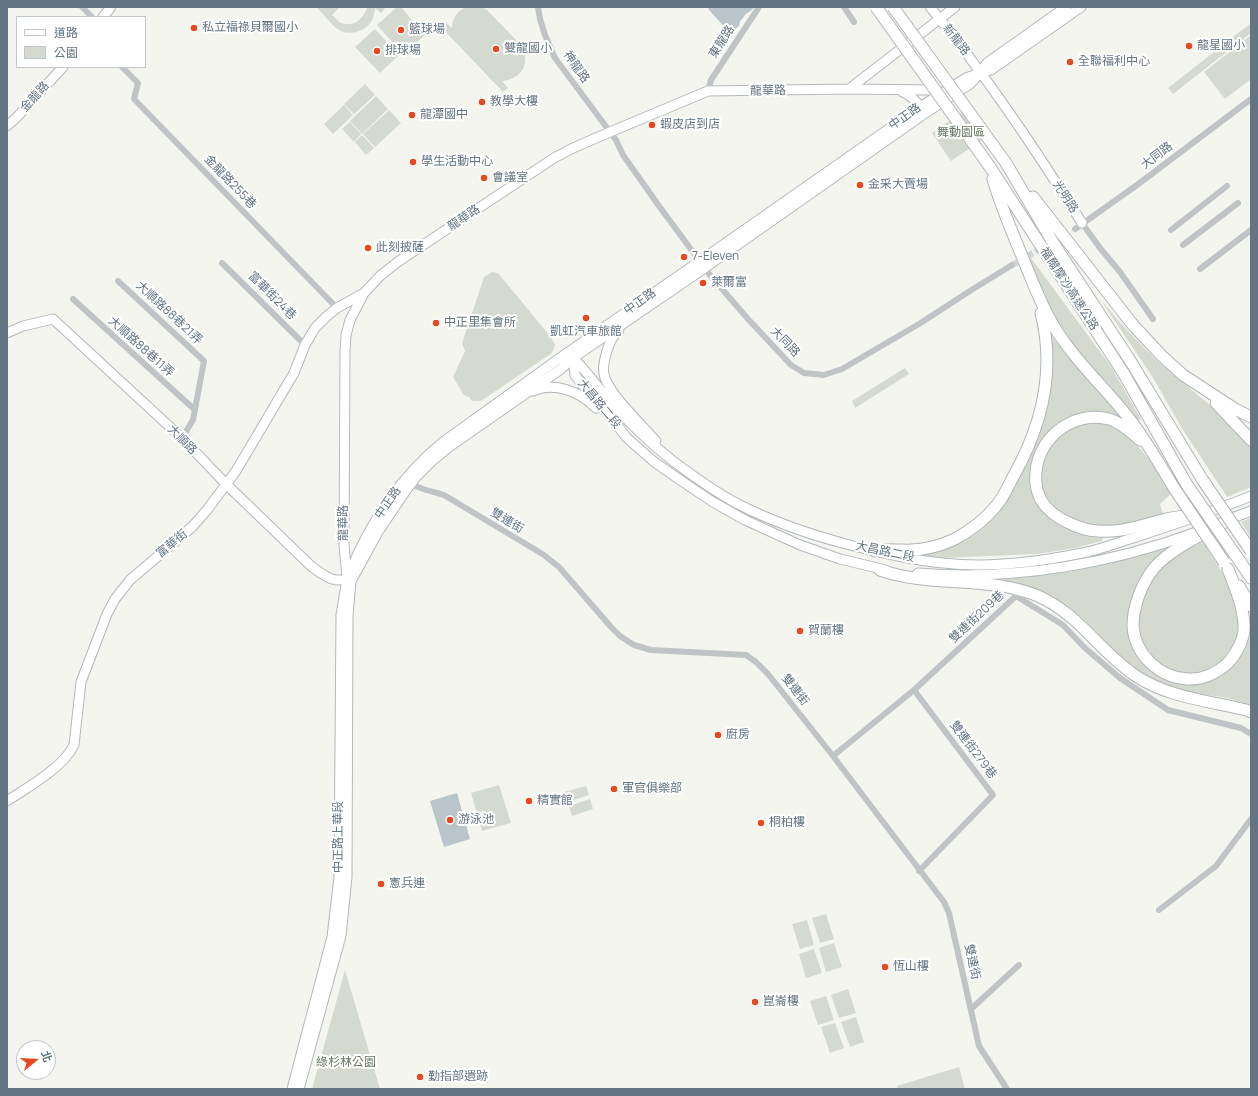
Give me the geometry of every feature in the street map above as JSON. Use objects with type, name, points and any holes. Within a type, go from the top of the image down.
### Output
[{"type":"highway","name":"福爾摩沙高速公路","points":[[876,7],[990,167],[1124,374],[1187,485],[1251,578]]},
{"type":"highway","name":"福爾摩沙高速公路","points":[[893,7],[1006,164],[1052,241],[1131,362],[1202,479],[1251,551]]},
{"type":"highway","points":[[1006,164],[1133,325],[1162,356],[1183,375],[1235,410],[1251,417]]},
{"type":"highway","points":[[990,167],[999,200],[1034,286],[1051,323],[1062,340],[1085,369],[1132,422],[1151,449],[1174,488],[1241,587],[1251,606]]},
{"type":"highway","points":[[875,551],[885,549],[920,550],[952,540],[966,532],[987,516],[997,506],[1031,441],[1039,420],[1044,397],[1048,348],[1045,327],[1034,286]]},
{"type":"highway","points":[[1197,384],[1220,406],[1251,440]]},
{"type":"highway","points":[[1151,449],[1129,431],[1111,420],[1097,418],[1084,419],[1068,424],[1053,434],[1046,442],[1040,454],[1036,466],[1036,480],[1040,499],[1051,512],[1064,520],[1079,528],[1097,531],[1121,531],[1168,519],[1209,513]]},
{"type":"highway","points":[[1226,566],[1243,610],[1244,626],[1241,644],[1232,659],[1214,673],[1204,677],[1193,679],[1173,676],[1162,672],[1153,666],[1144,656],[1133,627],[1140,592],[1148,576],[1155,567],[1170,554],[1232,518]]},
{"type":"highway","points":[[880,570],[894,575],[917,579],[1007,587],[1038,596],[1057,606],[1080,624],[1106,652],[1125,668],[1146,682],[1172,693],[1251,712]]},
{"type":"main road","points":[[104,16],[111,7]]},
{"type":"main road","name":"新龍路","points":[[930,7],[972,59],[980,73]]},
{"type":"main road","points":[[849,89],[955,7]]},
{"type":"main road","name":"中正路","points":[[408,481],[449,447],[561,369],[572,358],[631,318],[702,265],[922,110],[943,97],[970,84],[980,73],[991,70],[1042,30],[1066,7]]},
{"type":"main road","name":"中正路","points":[[1042,30],[1081,7]]},
{"type":"main road","name":"金龍路","points":[[7,126],[17,118],[62,68]]},
{"type":"main road","name":"光明路","points":[[980,73],[1019,128],[1079,226]]},
{"type":"main road","name":"龍華路","points":[[349,580],[344,544],[345,352],[350,320],[364,293],[381,276],[399,262],[554,158],[610,132],[708,91],[849,89],[935,90],[943,97]]},
{"type":"main road","points":[[901,90],[909,95],[922,110]]},
{"type":"main road","name":"中正路","points":[[349,580],[408,481],[426,456],[567,352],[702,265]]},
{"type":"main road","name":"富華街","points":[[7,801],[60,764],[72,750],[74,745],[82,682],[107,614],[117,595],[130,580],[192,527],[207,510],[236,470],[294,373],[305,345],[315,328],[337,308],[364,293]]},
{"type":"main road","points":[[631,318],[616,332],[609,346],[604,359],[604,377],[617,399],[674,461]]},
{"type":"main road","name":"大順路","points":[[7,333],[23,326],[53,319],[182,438],[226,484],[310,566],[334,580],[349,580]]},
{"type":"main road","name":"大昌路二段","points":[[572,358],[575,375],[593,399],[612,418],[626,437],[653,461],[683,482],[713,502],[745,520],[800,545],[840,559],[880,570],[941,575],[983,576],[1057,569],[1134,552],[1188,535],[1251,511]]},
{"type":"main road","name":"大昌路二段","points":[[572,358],[580,365],[609,401],[644,437],[674,461],[735,502],[770,519],[819,537],[894,556],[943,563],[978,564],[1038,560],[1085,553],[1209,513],[1251,496]]},
{"type":"main road","points":[[521,396],[543,388],[557,387],[572,391],[593,405],[626,437]]},
{"type":"main road","name":"中正路上華段","points":[[292,1089],[332,937],[338,891],[341,615],[349,580]]},
{"type":"main road","name":"中正路上華段","points":[[299,1089],[341,936],[347,877],[349,580]]},
{"type":"street","points":[[82,7],[91,16]]},
{"type":"street","name":"神龍路","points":[[538,7],[545,35],[555,58],[610,132]]},
{"type":"street","name":"東龍路","points":[[708,91],[711,80],[759,7]]},
{"type":"street","points":[[844,7],[854,22]]},
{"type":"street","name":"金龍路255巷","points":[[123,68],[138,83],[134,100],[337,308]]},
{"type":"street","name":"大同路","points":[[1079,226],[1137,185],[1251,99]]},
{"type":"street","name":"大同路","points":[[610,132],[623,155],[702,265],[743,314],[790,365],[804,373],[824,375],[852,364],[919,324],[973,288],[1012,265]]},
{"type":"street","points":[[1171,230],[1227,186]]},
{"type":"street","points":[[1183,245],[1238,203]]},
{"type":"street","name":"光明路","points":[[1079,226],[1120,272],[1153,319]]},
{"type":"street","points":[[1200,269],[1251,230]]},
{"type":"street","name":"富華街24巷","points":[[222,263],[305,345]]},
{"type":"street","name":"大順路88巷21弄","points":[[118,281],[204,361],[195,410]]},
{"type":"street","name":"大順路88巷11弄","points":[[73,299],[195,410]]},
{"type":"street","points":[[182,438],[193,420],[195,410]]},
{"type":"street","name":"雙連街","points":[[408,481],[444,496],[544,555],[559,567],[610,627],[634,646],[651,650],[746,655],[756,662],[768,674],[833,756],[944,902],[949,913],[961,961],[979,1046],[1007,1089]]},
{"type":"street","name":"雙連街209巷","points":[[833,756],[914,690],[1016,596],[1063,625],[1085,648],[1120,678],[1168,710],[1241,728],[1251,734]]},
{"type":"street","name":"雙連街279巷","points":[[914,690],[993,795],[919,871]]},
{"type":"street","points":[[1159,910],[1216,866],[1251,819]]},
{"type":"street","points":[[971,1009],[1019,965]]},
{"type":"green space","points":[[316,7],[340,7],[332,15],[340,22],[350,24],[358,21],[364,15],[367,7],[386,7],[381,13],[375,8],[373,18],[364,29],[347,33],[336,28]]},
{"type":"green space","name":"籃球場","points":[[397,7],[401,7],[425,35],[403,54],[377,25]]},
{"type":"green space","points":[[467,7],[481,7],[487,10],[523,49],[525,56],[524,68],[516,77],[502,81],[508,88],[503,92],[441,27],[446,23],[452,28],[456,15]]},
{"type":"green space","points":[[1251,23],[1251,33],[1173,94],[1168,88]]},
{"type":"green space","name":"排球場","points":[[375,29],[399,55],[380,73],[355,47]]},
{"type":"green space","points":[[1251,35],[1251,79],[1225,99],[1204,72]]},
{"type":"green space","points":[[365,84],[375,95],[354,114],[344,104]]},
{"type":"green space","points":[[376,96],[388,109],[362,134],[350,121]]},
{"type":"green space","points":[[344,105],[353,115],[333,134],[324,124]]},
{"type":"green space","name":"舞動園區","points":[[971,106],[991,134],[951,161],[932,133]]},
{"type":"green space","points":[[389,110],[401,123],[375,147],[363,134]]},
{"type":"green space","points":[[350,122],[361,134],[354,142],[342,129]]},
{"type":"green space","points":[[362,135],[374,148],[366,155],[355,142]]},
{"type":"green space","points":[[1028,254],[1112,368],[1141,419],[1137,421],[1081,355],[1057,319],[1047,300],[1032,267]]},
{"type":"green space","points":[[492,272],[498,273],[550,336],[555,345],[552,353],[481,401],[472,401],[469,397],[464,395],[453,377],[465,351],[462,343],[484,277]]},
{"type":"green space","points":[[1100,299],[1123,326],[1157,361],[1216,410],[1234,428],[1251,449],[1251,487],[1227,497],[1183,430],[1152,376]]},
{"type":"green space","points":[[1049,332],[1073,363],[1131,428],[1078,416],[1064,420],[1054,428],[1038,449],[1041,508],[1052,521],[1066,529],[1088,537],[1103,538],[1102,541],[1075,548],[1038,554],[942,558],[913,555],[943,549],[971,537],[984,527],[997,513],[1010,495],[1031,455],[1045,416],[1049,391]]},
{"type":"green space","points":[[905,368],[909,374],[855,408],[852,401]]},
{"type":"green space","points":[[1096,422],[1106,424],[1123,432],[1137,445],[1149,460],[1172,493],[1160,504],[1164,516],[1117,526],[1099,527],[1076,522],[1057,509],[1048,500],[1042,481],[1042,471],[1047,452],[1059,436],[1070,428]]},
{"type":"green space","points":[[1251,518],[1251,538],[1241,522]]},
{"type":"green space","points":[[1203,542],[1231,589],[1237,606],[1239,633],[1230,653],[1214,667],[1195,673],[1174,672],[1156,662],[1143,645],[1139,619],[1140,612],[1146,591],[1158,573],[1174,558],[1193,546]]},
{"type":"green space","points":[[1176,545],[1138,583],[1133,596],[1128,615],[1144,664],[1155,674],[1169,681],[1189,684],[1205,682],[1249,632],[1249,614],[1251,618],[1251,705],[1227,698],[1181,691],[1147,679],[1109,646],[1094,629],[1072,611],[1055,600],[1001,583],[1005,579],[1075,571],[1131,558]]},
{"type":"green space","points":[[499,785],[511,823],[482,831],[471,793]]},
{"type":"green space","points":[[586,786],[589,795],[568,802],[564,792]]},
{"type":"green space","points":[[590,799],[593,809],[572,816],[569,806]]},
{"type":"green space","points":[[826,914],[834,939],[820,943],[812,918]]},
{"type":"green space","points":[[807,920],[814,945],[800,949],[792,924]]},
{"type":"green space","points":[[834,943],[842,967],[826,972],[819,948]]},
{"type":"green space","points":[[814,949],[822,973],[806,978],[799,954]]},
{"type":"green space","name":"綠杉林公園","points":[[345,970],[380,1089],[312,1089]]},
{"type":"green space","points":[[848,989],[856,1013],[839,1018],[831,995]]},
{"type":"green space","points":[[826,996],[834,1020],[818,1025],[810,1001]]},
{"type":"green space","points":[[856,1017],[864,1042],[850,1047],[841,1022]]},
{"type":"green space","points":[[835,1023],[844,1048],[830,1053],[821,1027]]},
{"type":"green space","points":[[959,1067],[965,1089],[898,1089],[897,1086]]},
{"type":"shaded area","points":[[708,7],[754,7],[740,21],[739,26],[735,29],[735,34],[730,33]]},
{"type":"shaded area","name":"游泳池","points":[[457,793],[470,839],[444,847],[430,801]]},
{"type":"tunnel","points":[[1012,265],[1044,247]]},
{"type":"place","name":"私立福祿貝爾國小","points":[[194,28]]},
{"type":"place","name":"籃球場","points":[[401,30]]},
{"type":"place","name":"龍星國小","points":[[1189,46]]},
{"type":"place","name":"雙龍國小","points":[[496,49]]},
{"type":"place","name":"排球場","points":[[377,51]]},
{"type":"place","name":"全聯福利中心","points":[[1070,62]]},
{"type":"place","name":"教學大樓","points":[[482,102]]},
{"type":"place","name":"龍潭國中","points":[[412,115]]},
{"type":"place","name":"蝦皮店到店","points":[[652,125]]},
{"type":"place","name":"學生活動中心","points":[[413,162]]},
{"type":"place","name":"會議室","points":[[484,178]]},
{"type":"place","name":"金采大賣場","points":[[860,185]]},
{"type":"place","name":"此刻披薩","points":[[368,248]]},
{"type":"place","name":"7-Eleven","points":[[684,257]]},
{"type":"place","name":"萊爾富","points":[[703,283]]},
{"type":"place","name":"凱虹汽車旅館","points":[[586,318]]},
{"type":"place","name":"中正里集會所","points":[[436,323]]},
{"type":"place","name":"賀蘭樓","points":[[800,631]]},
{"type":"place","name":"廚房","points":[[718,735]]},
{"type":"place","name":"軍官俱樂部","points":[[614,789]]},
{"type":"place","name":"精實館","points":[[529,801]]},
{"type":"place","name":"游泳池","points":[[450,820]]},
{"type":"place","name":"桐柏樓","points":[[761,823]]},
{"type":"place","name":"憲兵連","points":[[381,884]]},
{"type":"place","name":"恆山樓","points":[[885,967]]},
{"type":"place","name":"崑崙樓","points":[[755,1002]]},
{"type":"place","name":"勤指部遺跡","points":[[420,1077]]}]
